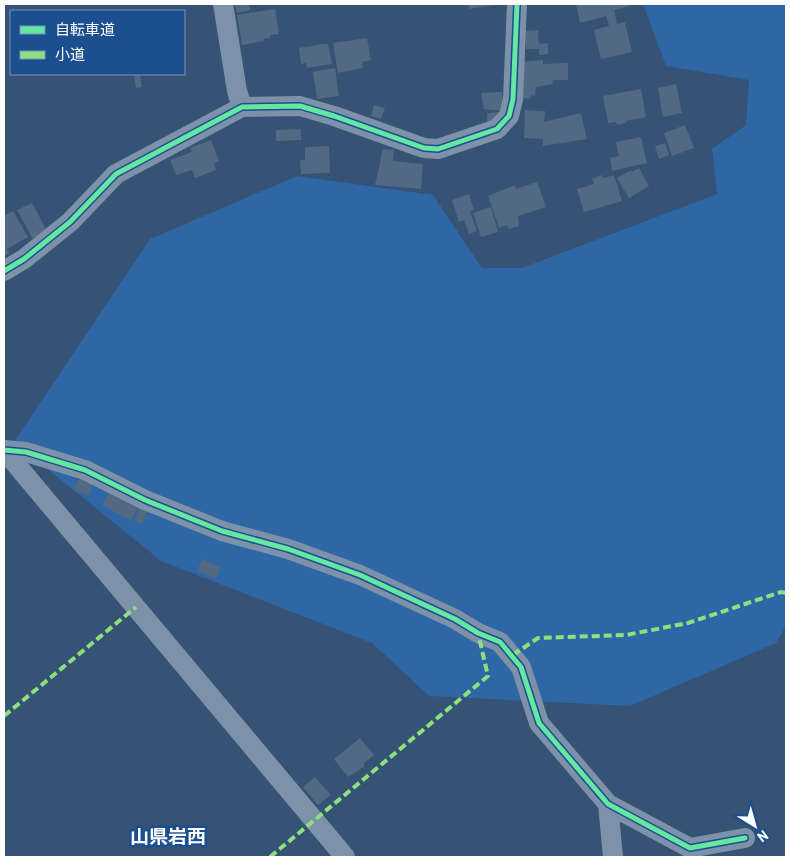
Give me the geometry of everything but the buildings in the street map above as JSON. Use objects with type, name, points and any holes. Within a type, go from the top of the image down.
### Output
[{"type":"street","points":[[224,4],[237,91],[242,107]]},
{"type":"street","points":[[4,271],[24,259],[70,222],[116,174],[242,107],[300,106],[424,148],[438,149],[497,129],[508,116],[513,99],[517,4]]},
{"type":"street","points":[[345,857],[4,450],[26,452],[85,470],[145,500],[222,531],[288,549],[360,575],[455,619],[478,634],[500,642],[513,655],[521,667],[539,723],[608,804],[690,848],[745,838]]},
{"type":"street","points":[[608,804],[613,857]]},
{"type":"shaded area","points":[[643,4],[786,4],[786,626],[776,643],[630,706],[429,696],[372,643],[161,561],[14,442],[150,239],[297,176],[433,195],[482,268],[522,268],[717,194],[712,149],[746,125],[749,80],[666,66]]},
{"type":"marked path","points":[[513,655],[538,638],[626,635],[688,623],[781,592],[786,593]]},
{"type":"marked path","points":[[4,716],[136,607]]},
{"type":"marked path","points":[[270,857],[488,676],[478,633]]},
{"type":"cycle path","points":[[4,271],[24,259],[70,222],[116,174],[242,107],[300,106],[424,148],[438,149],[497,129],[509,116],[513,99],[517,4]]},
{"type":"cycle path","points":[[4,450],[26,452],[85,470],[145,500],[222,531],[288,549],[360,575],[500,642],[521,667],[539,723],[608,804],[690,848],[745,838]]},
{"type":"district","name":"山県岩西","points":[[168,835]]}]
